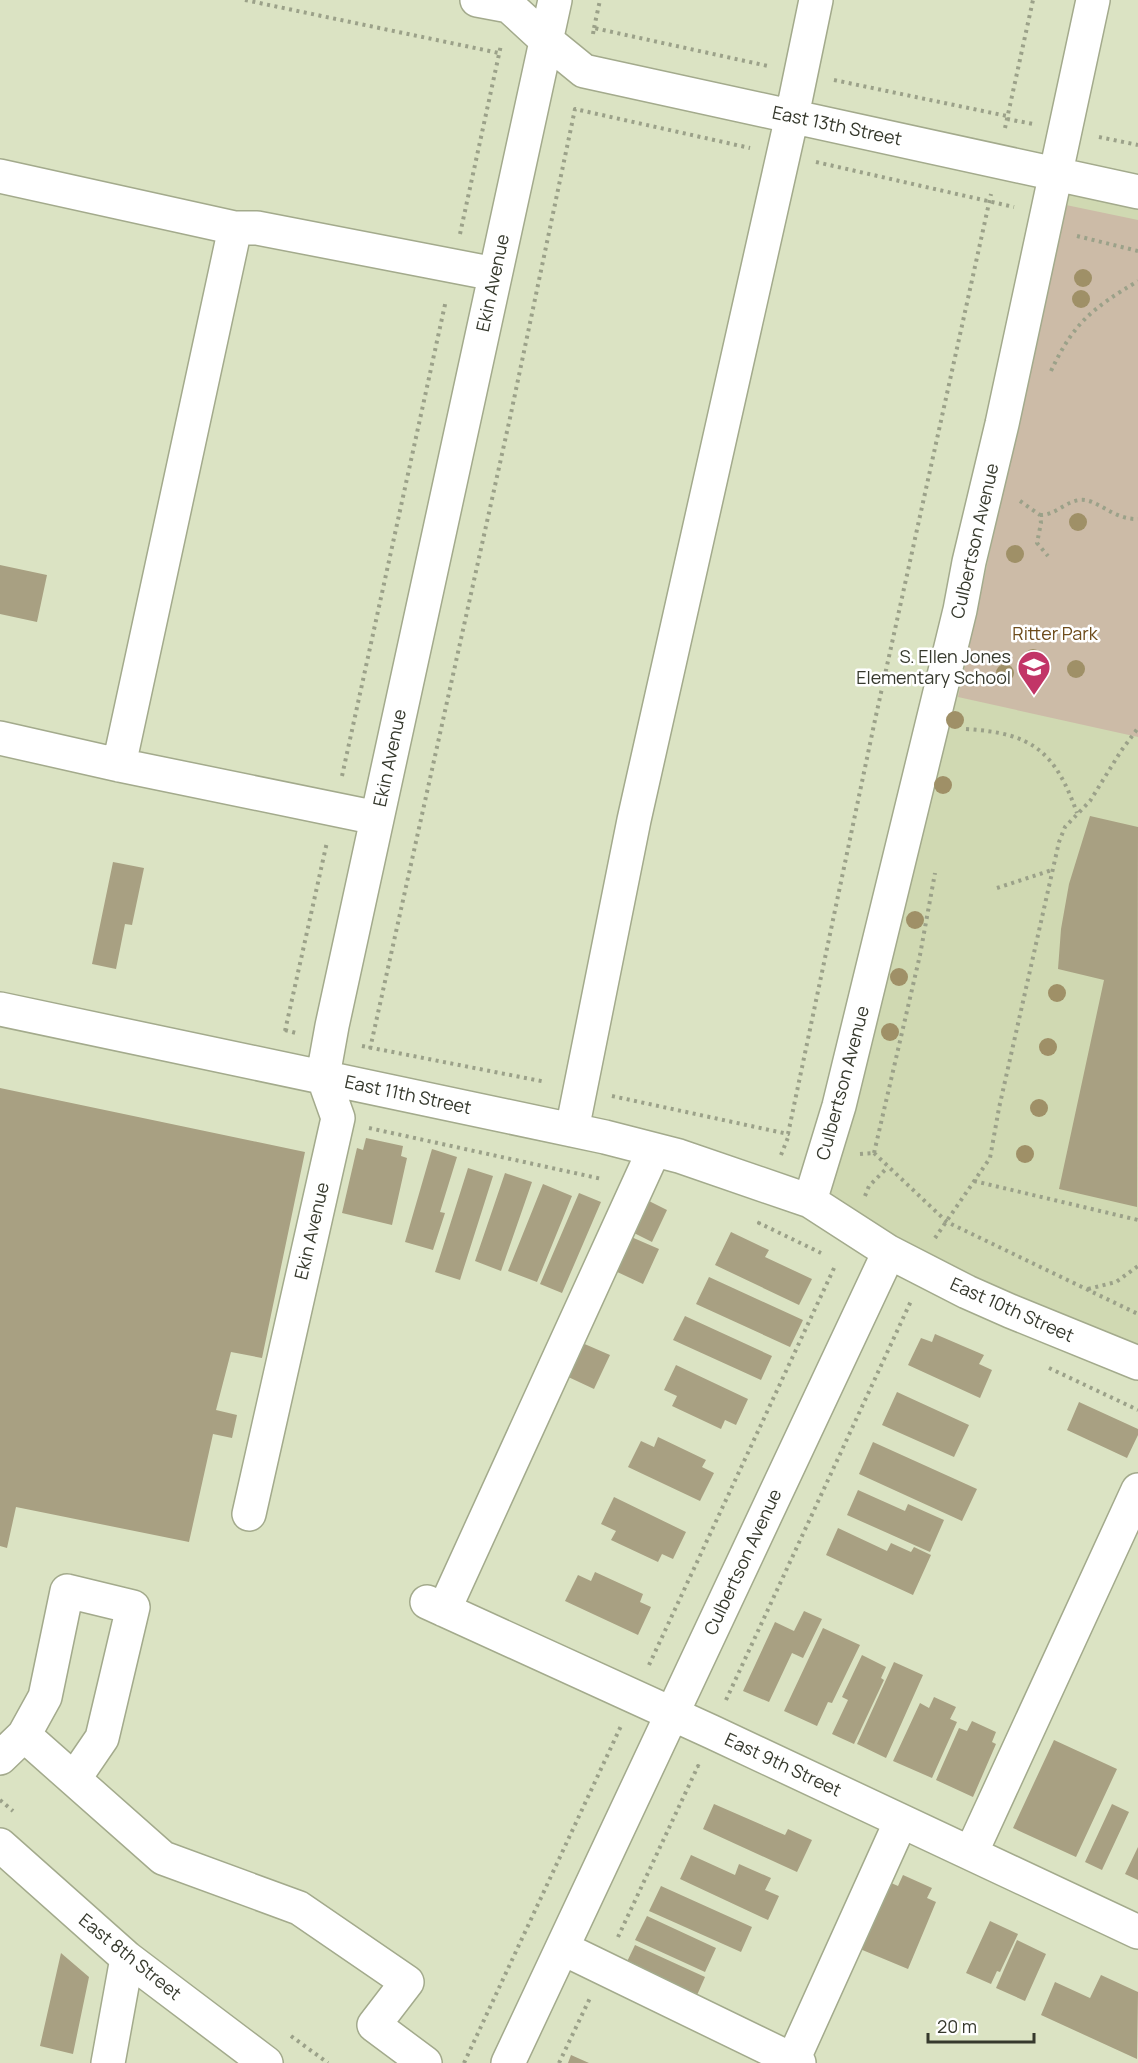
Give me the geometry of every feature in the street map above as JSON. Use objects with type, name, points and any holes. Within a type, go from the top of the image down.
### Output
[{"type":"street","points":[[477,0],[509,6]]},
{"type":"street","name":"Ekin Avenue","points":[[323,1076],[555,0]]},
{"type":"street","points":[[572,1131],[634,820],[816,0]]},
{"type":"street","name":"Culbertson Avenue","points":[[810,1201],[839,1106],[960,610],[1093,0]]},
{"type":"street","name":"East 13th Street","points":[[509,6],[546,40],[584,70],[1138,192]]},
{"type":"street","points":[[0,176],[235,228],[257,228],[495,274]]},
{"type":"street","points":[[120,765],[235,228]]},
{"type":"street","points":[[0,738],[377,818]]},
{"type":"street","name":"East 11th Street","points":[[0,1009],[158,1044],[323,1076],[680,1156],[810,1201]]},
{"type":"street","points":[[323,1076],[338,1119]]},
{"type":"street","name":"Ekin Avenue","points":[[249,1514],[338,1119]]},
{"type":"street","points":[[637,1187],[654,1150]]},
{"type":"street","name":"East 9th Street","points":[[637,1187],[435,1606],[672,1713],[1138,1932]]},
{"type":"street","points":[[810,1201],[889,1252]]},
{"type":"street","name":"Culbertson Avenue","points":[[508,2063],[889,1252]]},
{"type":"street","name":"East 10th Street","points":[[889,1252],[1010,1311],[1138,1363]]},
{"type":"street","points":[[971,1853],[1138,1490]]},
{"type":"street","points":[[0,1758],[24,1735],[45,1697],[68,1591],[133,1607],[102,1738],[74,1779]]},
{"type":"street","points":[[24,1735],[163,1858],[299,1908],[407,1982],[374,2025],[425,2063]]},
{"type":"street","points":[[562,1948],[796,2061],[902,1821]]},
{"type":"street","name":"East 8th Street","points":[[0,1845],[127,1958],[266,2063]]},
{"type":"street","points":[[108,2063],[127,1958]]},
{"type":"path","points":[[245,0],[499,53]]},
{"type":"path","points":[[594,28],[600,0]]},
{"type":"path","points":[[285,1030],[580,1089],[788,1134],[875,720],[1033,0]]},
{"type":"path","points":[[283,1037],[509,6]]},
{"type":"path","points":[[370,1047],[495,487],[575,109],[989,201]]},
{"type":"path","points":[[1093,136],[1138,145]]},
{"type":"path","points":[[1073,235],[1138,251]]},
{"type":"path","points":[[1050,374],[1063,345],[1084,318],[1138,281]]},
{"type":"path","points":[[1015,511],[1018,500],[1041,515],[1045,515],[1081,499],[1094,502],[1119,516],[1138,519]]},
{"type":"path","points":[[1041,515],[1037,543],[1048,556]]},
{"type":"path","points":[[961,728],[1000,732],[1028,742],[1045,754],[1061,774],[1077,813]]},
{"type":"path","points":[[725,1702],[909,1305],[921,1268],[937,1235],[990,1158],[999,1108],[1059,843],[1065,827],[1090,801],[1138,728]]},
{"type":"path","points":[[936,865],[920,955],[874,1153],[947,1221],[1138,1314]]},
{"type":"path","points":[[997,888],[1053,870]]},
{"type":"path","points":[[338,1119],[364,1127],[532,1162],[637,1187]]},
{"type":"path","points":[[974,1181],[1138,1220]]},
{"type":"path","points":[[749,1218],[759,1223]]},
{"type":"path","points":[[1087,1289],[1116,1282],[1138,1266]]},
{"type":"path","points":[[559,2063],[698,1766],[708,1771]]},
{"type":"path","points":[[0,1800],[17,1815]]},
{"type":"path","points":[[289,2035],[328,2063]]},
{"type":"shaded area","name":"S. Ellen Jones Elementary School","points":[[1055,173],[1138,192],[1138,1363],[810,1201]]},
{"type":"green space","name":"Ritter Park","points":[[1066,205],[1138,220],[1138,737],[958,697]]},
{"type":"building","points":[[0,565],[47,575],[37,622],[0,614]]},
{"type":"building","points":[[1090,816],[1138,827],[1137,1207],[1059,1189],[1104,980],[1058,969],[1061,929],[1069,884]]},
{"type":"building","points":[[113,862],[144,868],[132,925],[125,924],[116,969],[92,964]]},
{"type":"building","points":[[0,1088],[305,1152],[262,1358],[231,1352],[216,1410],[237,1415],[232,1438],[213,1434],[189,1542],[16,1507],[7,1548],[0,1546]]},
{"type":"building","points":[[366,1138],[403,1146],[401,1156],[407,1158],[392,1225],[342,1213],[357,1148],[363,1150]]},
{"type":"building","points":[[432,1149],[457,1157],[440,1212],[445,1213],[433,1250],[405,1242]]},
{"type":"building","points":[[468,1168],[493,1176],[460,1280],[435,1272]]},
{"type":"building","points":[[505,1173],[532,1182],[501,1271],[475,1261]]},
{"type":"building","points":[[543,1184],[572,1196],[537,1282],[508,1271]]},
{"type":"building","points":[[579,1193],[601,1202],[562,1293],[540,1284]]},
{"type":"building","points":[[643,1198],[667,1210],[652,1242],[628,1230]]},
{"type":"building","points":[[731,1232],[769,1250],[765,1257],[812,1279],[799,1305],[715,1265]]},
{"type":"building","points":[[629,1236],[659,1249],[643,1284],[613,1270]]},
{"type":"building","points":[[709,1277],[803,1320],[790,1347],[696,1304]]},
{"type":"building","points":[[685,1316],[772,1356],[761,1380],[673,1340]]},
{"type":"building","points":[[935,1334],[984,1355],[979,1364],[992,1370],[980,1398],[908,1365],[921,1338],[932,1342]]},
{"type":"building","points":[[580,1342],[610,1355],[594,1389],[564,1375]]},
{"type":"building","points":[[676,1365],[748,1399],[736,1425],[725,1420],[721,1429],[672,1406],[677,1396],[664,1390]]},
{"type":"building","points":[[897,1392],[969,1425],[954,1457],[882,1425]]},
{"type":"building","points":[[1079,1402],[1138,1429],[1138,1435],[1127,1458],[1067,1430]]},
{"type":"building","points":[[658,1437],[706,1460],[702,1467],[714,1473],[700,1501],[628,1467],[641,1441],[654,1447]]},
{"type":"building","points":[[873,1442],[977,1489],[962,1521],[859,1474]]},
{"type":"building","points":[[858,1490],[905,1511],[908,1504],[944,1520],[930,1552],[847,1515]]},
{"type":"building","points":[[614,1497],[686,1532],[673,1559],[662,1554],[658,1562],[611,1540],[616,1531],[601,1524]]},
{"type":"building","points":[[838,1528],[887,1551],[891,1543],[911,1552],[914,1547],[931,1555],[913,1595],[826,1555]]},
{"type":"building","points":[[595,1572],[643,1594],[640,1602],[651,1607],[638,1635],[565,1601],[578,1575],[591,1581]]},
{"type":"building","points":[[804,1611],[822,1619],[803,1658],[792,1653],[769,1702],[743,1691],[775,1622],[794,1631]]},
{"type":"building","points":[[823,1628],[860,1645],[832,1703],[828,1702],[817,1726],[784,1711]]},
{"type":"building","points":[[862,1655],[886,1667],[881,1678],[884,1680],[854,1744],[832,1734],[848,1700],[842,1697]]},
{"type":"building","points":[[894,1662],[923,1675],[886,1758],[857,1744]]},
{"type":"building","points":[[934,1697],[956,1707],[950,1719],[957,1722],[932,1778],[893,1761],[920,1703],[929,1708]]},
{"type":"building","points":[[972,1721],[996,1732],[992,1742],[996,1744],[973,1797],[936,1780],[959,1728],[967,1731]]},
{"type":"building","points":[[1054,1740],[1117,1769],[1076,1857],[1013,1828]]},
{"type":"building","points":[[714,1804],[785,1835],[788,1829],[812,1840],[797,1872],[703,1829]]},
{"type":"building","points":[[1112,1804],[1129,1812],[1102,1870],[1085,1862]]},
{"type":"building","points":[[1138,1847],[1138,1880],[1125,1874]]},
{"type":"building","points":[[691,1855],[735,1875],[739,1864],[771,1878],[765,1890],[779,1896],[768,1920],[680,1879]]},
{"type":"building","points":[[903,1875],[932,1888],[927,1898],[936,1902],[908,1969],[860,1949],[889,1882],[898,1886]]},
{"type":"building","points":[[661,1886],[752,1927],[741,1952],[649,1911]]},
{"type":"building","points":[[647,1916],[716,1948],[705,1972],[635,1940]]},
{"type":"building","points":[[990,1921],[1018,1934],[1000,1972],[997,1971],[991,1984],[966,1973]]},
{"type":"building","points":[[1017,1940],[1046,1954],[1025,2001],[996,1988]]},
{"type":"building","points":[[635,1945],[705,1977],[694,2002],[623,1970]]},
{"type":"building","points":[[61,1953],[89,1977],[73,2054],[40,2046]]},
{"type":"building","points":[[1101,1975],[1138,1992],[1137,2059],[1041,2015],[1055,1982],[1090,1998]]},
{"type":"building","points":[[571,2055],[589,2063],[568,2063]]},
{"type":"place","name":"S. Ellen Jones Elementary School","points":[[1034,696]]}]
